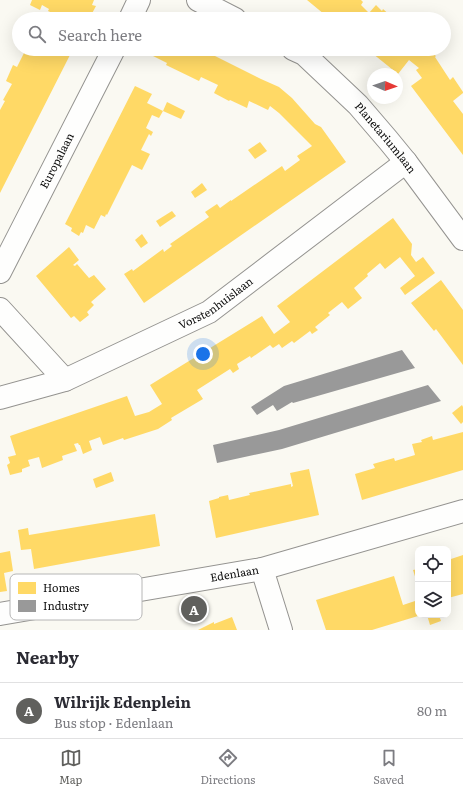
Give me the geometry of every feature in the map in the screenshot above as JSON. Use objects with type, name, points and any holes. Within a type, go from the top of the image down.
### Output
[{"type":"street","points":[[133,12],[139,0]]},
{"type":"street","points":[[198,0],[221,12]]},
{"type":"street","name":"Europalaan","points":[[0,272],[110,56]]},
{"type":"street","name":"Planetariumlaan","points":[[306,56],[358,106],[406,162],[463,239]]},
{"type":"street","name":"Vorstenhuislaan","points":[[0,398],[65,380],[209,312],[406,162]]},
{"type":"street","points":[[0,309],[65,380]]},
{"type":"street","name":"Edenlaan","points":[[142,590],[262,569],[463,511]]},
{"type":"street","points":[[262,569],[282,630]]},
{"type":"street","name":"Edenlaan","points":[[0,614],[10,612]]},
{"type":"building: Homes","points":[[32,0],[94,0],[92,5],[96,6],[93,12],[50,12],[48,11],[49,9],[42,5],[40,10],[30,5]]},
{"type":"building: Homes","points":[[307,0],[361,0],[363,2],[361,5],[368,12],[322,12]]},
{"type":"building: Homes","points":[[376,5],[382,11],[383,9],[386,12],[370,12]]},
{"type":"building: Homes","points":[[22,56],[69,56],[0,193],[0,110],[5,101],[3,100],[12,84],[6,81],[13,65],[17,67]]},
{"type":"building: Homes","points":[[153,56],[215,56],[279,87],[292,98],[315,124],[321,127],[346,162],[144,303],[124,274],[132,269],[133,271],[163,249],[164,252],[172,246],[170,244],[209,217],[205,212],[217,204],[220,208],[282,166],[285,171],[300,160],[297,156],[312,146],[270,106],[268,110],[249,101],[247,108],[230,100],[229,101],[214,93],[218,85],[201,77],[199,81],[166,65],[167,63]]},
{"type":"building: Homes","points":[[376,56],[436,56],[435,57],[450,80],[453,77],[463,92],[453,101],[463,114],[463,155],[411,86],[422,78],[416,70],[419,68],[409,60],[403,68],[391,68]]},
{"type":"building: Homes","points":[[135,86],[152,94],[147,103],[163,111],[159,118],[152,115],[146,128],[153,132],[151,136],[149,134],[141,150],[150,154],[142,170],[132,165],[107,215],[106,214],[105,217],[101,215],[94,229],[86,225],[83,233],[81,232],[79,236],[71,231],[72,228],[65,224]]},
{"type":"building: Homes","points":[[167,102],[185,111],[181,119],[163,111]]},
{"type":"building: Homes","points":[[260,142],[267,151],[255,159],[248,150]]},
{"type":"building: Homes","points":[[202,183],[207,190],[195,198],[191,192]]},
{"type":"building: Homes","points":[[172,211],[176,216],[160,227],[156,221]]},
{"type":"building: Homes","points":[[393,218],[412,244],[411,255],[416,262],[423,257],[435,273],[405,295],[400,288],[415,276],[400,257],[385,269],[380,263],[354,288],[362,298],[348,309],[342,302],[328,313],[330,315],[315,327],[318,330],[312,334],[310,331],[294,343],[292,341],[282,348],[279,344],[273,348],[270,345],[251,358],[250,356],[237,364],[239,369],[233,373],[230,369],[197,390],[203,399],[171,418],[172,420],[158,429],[103,445],[100,437],[89,441],[92,450],[83,454],[80,445],[78,443],[74,444],[77,451],[62,456],[63,460],[42,468],[39,457],[28,460],[30,466],[22,469],[22,472],[10,475],[7,465],[10,463],[8,457],[16,455],[10,436],[127,396],[135,416],[149,412],[162,404],[150,385],[262,316],[274,334],[290,322],[277,306]]},
{"type":"building: Homes","points":[[142,234],[148,243],[141,248],[135,240]]},
{"type":"building: Homes","points":[[69,247],[79,260],[73,265],[75,266],[77,264],[89,278],[94,275],[106,289],[91,302],[94,305],[87,312],[89,315],[80,322],[74,316],[71,318],[36,276]]},
{"type":"building: Homes","points":[[441,280],[463,310],[463,365],[436,329],[434,331],[411,303]]},
{"type":"building: Homes","points":[[462,405],[463,422],[461,424],[452,413]]},
{"type":"building: Homes","points":[[463,432],[463,470],[362,500],[355,474],[375,468],[373,464],[394,458],[395,461],[415,455],[412,444],[422,442],[421,440],[432,436],[433,440]]},
{"type":"building: Homes","points":[[309,469],[319,515],[216,538],[209,501],[228,495],[229,500],[250,495],[249,493],[291,484],[291,487],[293,486],[290,473]]},
{"type":"building: Homes","points":[[111,472],[114,481],[96,488],[93,479]]},
{"type":"building: Homes","points":[[155,514],[160,546],[34,569],[31,549],[21,550],[18,530],[28,528],[29,535]]},
{"type":"building: Homes","points":[[10,551],[13,571],[4,573],[7,591],[0,592],[0,553]]},
{"type":"building: Homes","points":[[463,555],[463,594],[451,597],[451,582],[451,559]]},
{"type":"building: Homes","points":[[394,576],[403,605],[415,601],[415,617],[372,630],[326,630],[316,600]]},
{"type":"building: Homes","points":[[232,617],[237,630],[198,630],[214,622],[214,624]]},
{"type":"building: Homes","points":[[428,618],[440,618],[441,621],[430,625]]},
{"type":"building: Industry","points":[[402,350],[415,368],[293,403],[292,402],[277,411],[273,405],[257,415],[251,407],[284,386]]},
{"type":"building: Industry","points":[[428,385],[441,401],[282,449],[217,463],[213,445],[279,430]]},
{"type":"place","name":"Wilrijk Edenplein","points":[[194,609]]}]
